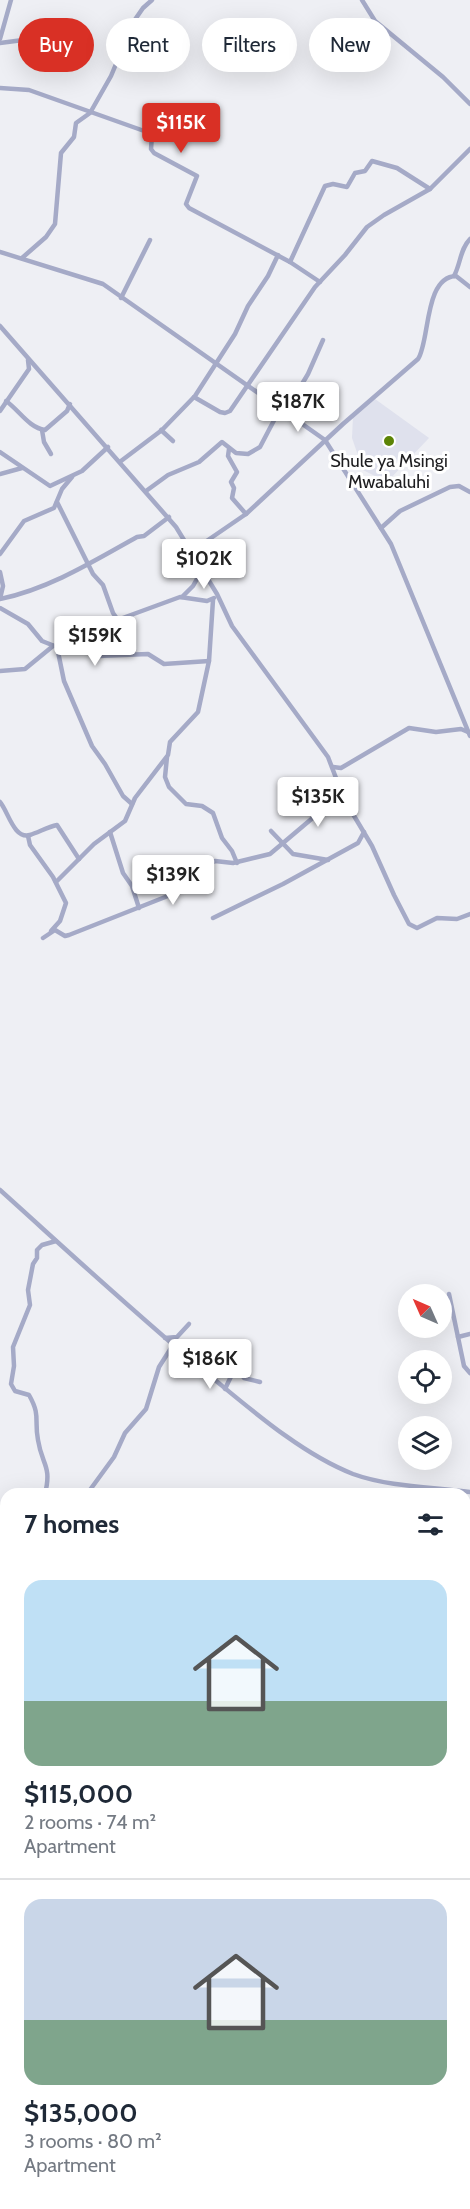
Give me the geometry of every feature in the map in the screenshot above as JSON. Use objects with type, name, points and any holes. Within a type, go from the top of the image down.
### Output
[{"type":"street","points":[[11,0],[0,41],[18,40]]},
{"type":"street","points":[[22,258],[46,237],[55,224],[62,153],[74,137],[76,123],[90,113],[111,76],[134,21],[142,8],[152,0]]},
{"type":"street","points":[[362,0],[370,14],[387,32],[443,77],[470,104]]},
{"type":"street","points":[[0,88],[29,90],[152,135],[151,149],[154,153],[197,176],[186,204],[189,208],[278,255],[320,282]]},
{"type":"street","points":[[194,397],[225,413],[230,411],[268,353],[320,282],[372,223],[430,189],[470,149]]},
{"type":"street","points":[[290,262],[325,186],[329,184],[347,187],[355,173],[365,171],[372,161],[397,168],[430,189]]},
{"type":"street","points":[[192,551],[246,514],[418,359],[424,349],[426,327],[433,298],[440,285],[454,276],[461,261],[463,247],[470,239]]},
{"type":"street","points":[[121,298],[150,240]]},
{"type":"street","points":[[0,252],[96,281],[326,440],[381,528],[399,562],[469,734]]},
{"type":"street","points":[[121,461],[161,430],[194,397],[235,334],[248,306],[268,276],[278,255]]},
{"type":"street","points":[[454,276],[470,287]]},
{"type":"street","points":[[1,330],[70,404],[169,517],[217,594],[232,626],[320,744],[333,767],[343,797],[364,832],[412,927],[421,927],[437,918],[457,919],[470,914]]},
{"type":"street","points":[[146,491],[168,475],[200,462],[220,443],[225,444],[236,453],[247,454],[260,447],[281,407],[299,389],[323,340]]},
{"type":"street","points":[[0,411],[29,369],[28,360]]},
{"type":"street","points":[[29,369],[36,368]]},
{"type":"street","points":[[6,401],[20,411],[25,419],[42,430],[44,442],[51,454]]},
{"type":"street","points":[[42,430],[51,427],[67,411],[70,404]]},
{"type":"street","points":[[67,411],[75,411]]},
{"type":"street","points":[[161,430],[173,441]]},
{"type":"street","points":[[0,452],[48,486],[82,471],[108,447]]},
{"type":"street","points":[[229,449],[228,456],[237,472],[231,482],[234,488],[231,496],[246,514]]},
{"type":"street","points":[[0,474],[22,468]]},
{"type":"street","points":[[0,555],[20,524],[51,510],[62,489],[72,477]]},
{"type":"street","points":[[381,528],[400,511],[450,487],[459,486],[470,492]]},
{"type":"street","points":[[57,502],[93,574],[103,585],[113,613],[118,620]]},
{"type":"street","points":[[0,572],[3,586],[0,599],[24,593],[90,564],[137,537],[144,536],[169,517]]},
{"type":"street","points":[[0,608],[28,624],[42,641],[67,650],[87,649],[100,641],[118,620],[182,597],[193,586],[202,570]]},
{"type":"street","points":[[217,594],[213,600],[209,661],[199,710],[170,742],[165,777],[169,788],[186,804],[202,806],[213,813],[222,838],[231,848],[237,862]]},
{"type":"street","points":[[182,597],[213,600]]},
{"type":"street","points":[[0,671],[25,669],[55,647]]},
{"type":"street","points":[[55,647],[68,690],[92,746],[123,796],[132,804]]},
{"type":"street","points":[[87,649],[98,656],[148,654],[164,664],[209,661]]},
{"type":"street","points":[[333,767],[341,768],[409,728],[436,732],[461,729],[469,734]]},
{"type":"street","points":[[56,882],[125,821],[132,804],[167,756]]},
{"type":"street","points":[[51,931],[56,930],[67,936],[186,888],[210,863],[237,862],[270,854],[315,816],[343,797]]},
{"type":"street","points":[[0,802],[16,830],[22,835],[28,836],[57,825],[79,860]]},
{"type":"street","points":[[271,831],[295,856],[328,860]]},
{"type":"street","points":[[110,832],[123,873],[133,888],[139,908]]},
{"type":"street","points":[[213,918],[358,843],[364,832]]},
{"type":"street","points":[[28,836],[30,845],[56,882],[66,905],[60,922],[43,938]]},
{"type":"street","points":[[0,1190],[173,1345],[278,1430],[329,1462],[354,1474],[384,1481],[439,1488]]},
{"type":"street","points":[[46,1488],[49,1474],[38,1443],[37,1411],[29,1395],[15,1391],[11,1384],[14,1366],[13,1347],[30,1305],[28,1290],[33,1264],[38,1258],[37,1250],[42,1245],[56,1241]]},
{"type":"street","points":[[452,1308],[464,1366],[470,1373]]},
{"type":"street","points":[[165,1338],[177,1336],[189,1324]]},
{"type":"street","points":[[458,1337],[470,1334]]},
{"type":"street","points":[[91,1488],[114,1457],[125,1433],[146,1409],[159,1367],[173,1345]]},
{"type":"street","points":[[225,1389],[236,1366],[236,1358],[229,1348]]},
{"type":"street","points":[[236,1366],[243,1378],[260,1382]]},
{"type":"shaded area","points":[[375,399],[429,438],[387,482],[363,470],[352,438],[353,416]]},
{"type":"place","name":"Shule ya Msingi Mwabaluhi","points":[[389,441]]}]
